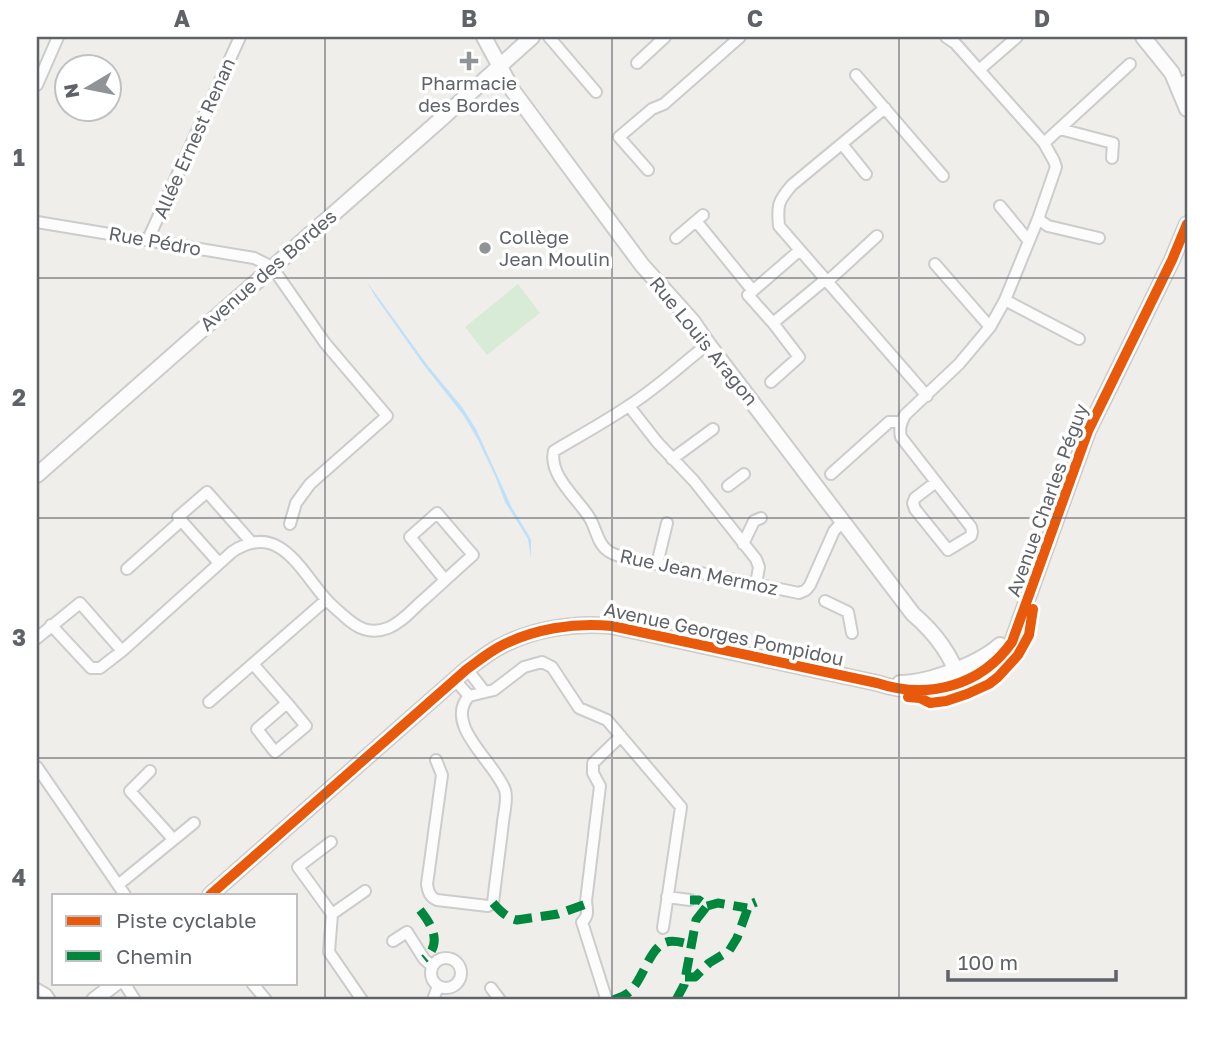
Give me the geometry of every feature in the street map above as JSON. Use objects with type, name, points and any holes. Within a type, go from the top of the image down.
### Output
[{"type":"street","points":[[38,80],[58,37]]},
{"type":"street","name":"Allée Ernest Renan","points":[[149,240],[240,37]]},
{"type":"street","name":"Rue Louis Aragon","points":[[484,37],[513,91],[642,265],[694,322],[914,614],[927,626],[952,678]]},
{"type":"street","name":"Avenue des Bordes","points":[[37,475],[532,37]]},
{"type":"street","points":[[549,37],[596,92]]},
{"type":"street","points":[[637,63],[665,37]]},
{"type":"street","points":[[648,170],[619,137],[652,109],[664,104],[740,37]]},
{"type":"street","points":[[979,70],[1017,37]]},
{"type":"street","points":[[1143,37],[1183,83],[1187,109]]},
{"type":"street","points":[[936,482],[915,498],[913,503],[948,551],[971,536],[971,527],[936,482],[901,437],[901,422],[905,415],[959,364],[990,327],[1038,219],[1056,167],[1044,143],[954,39]]},
{"type":"street","points":[[1044,143],[1130,64]]},
{"type":"street","points":[[856,75],[943,176]]},
{"type":"street","points":[[885,108],[782,196],[777,207],[779,226],[927,396]]},
{"type":"street","points":[[1060,128],[1113,143],[1112,158]]},
{"type":"street","points":[[842,144],[866,174]]},
{"type":"street","points":[[1000,206],[1028,240]]},
{"type":"street","points":[[676,238],[700,218],[753,291]]},
{"type":"street","points":[[1038,219],[1048,226],[1099,239]]},
{"type":"street","name":"Rue Pédro","points":[[37,222],[254,258],[272,267]]},
{"type":"street","name":"Avenue Charles Péguy","points":[[952,678],[976,676],[1001,657],[1012,642],[1088,431],[1187,224]]},
{"type":"street","points":[[773,323],[877,236]]},
{"type":"street","points":[[771,382],[799,358],[748,295],[800,250]]},
{"type":"street","points":[[935,264],[990,327]]},
{"type":"street","points":[[272,267],[325,343],[387,416],[310,484],[296,503],[290,524]]},
{"type":"street","points":[[1004,300],[1079,339]]},
{"type":"street","name":"Rue Jean Mermoz","points":[[708,344],[629,406],[554,452],[553,459],[567,490],[589,517],[601,544],[608,551],[622,557],[799,593],[806,590],[818,570],[834,531],[844,521]]},
{"type":"street","points":[[629,406],[672,459],[713,499],[758,563],[756,584]]},
{"type":"street","points":[[831,474],[889,422],[901,422]]},
{"type":"street","points":[[672,459],[713,429]]},
{"type":"street","points":[[728,486],[744,474]]},
{"type":"street","points":[[219,563],[178,517],[207,492],[252,543]]},
{"type":"street","points":[[51,625],[91,668],[100,668],[219,563],[239,547],[252,543],[282,547],[326,600],[355,626],[365,630],[385,630],[400,622],[473,555],[437,513],[410,537],[445,580]]},
{"type":"street","points":[[743,544],[754,520],[761,518]]},
{"type":"street","points":[[127,569],[182,520]]},
{"type":"street","points":[[657,564],[667,523]]},
{"type":"street","points":[[806,590],[848,612],[852,633]]},
{"type":"street","points":[[209,702],[326,600]]},
{"type":"street","points":[[37,638],[80,603],[122,651]]},
{"type":"street","name":"Avenue Georges Pompidou","points":[[210,894],[467,669],[500,646],[520,638],[557,628],[594,624],[629,629],[877,683],[952,678]]},
{"type":"street","points":[[436,760],[442,775],[428,891],[431,897],[437,900],[488,906],[492,903],[507,793],[499,776],[467,734],[461,714],[463,703],[470,696],[495,690],[524,667],[541,662],[552,667],[579,708],[607,720],[681,807],[663,928]]},
{"type":"street","points":[[253,664],[287,703],[306,726],[275,752],[257,729],[287,703]]},
{"type":"street","points":[[467,669],[484,691]]},
{"type":"street","points":[[455,680],[470,696]]},
{"type":"street","points":[[606,998],[582,922],[586,919],[587,912],[586,901],[600,786],[593,773],[593,762],[621,736]]},
{"type":"street","points":[[37,766],[124,894]]},
{"type":"street","points":[[150,771],[130,791],[173,839]]},
{"type":"street","points":[[118,885],[194,823]]},
{"type":"street","points":[[331,842],[298,867],[332,914],[330,953],[362,1000]]},
{"type":"street","points":[[332,914],[365,891]]},
{"type":"street","points":[[667,897],[690,900]]},
{"type":"street","points":[[393,941],[407,932],[424,959],[432,965]]},
{"type":"street","points":[[452,959],[460,968],[460,977],[454,985],[444,988],[438,986],[431,976],[432,965],[439,960],[452,959]]},
{"type":"street","points":[[83,1000],[102,984]]},
{"type":"street","points":[[94,1000],[115,984]]},
{"type":"street","points":[[125,984],[135,1000]]},
{"type":"street","points":[[253,984],[265,1000]]},
{"type":"street","points":[[433,1000],[438,986]]},
{"type":"street","points":[[491,988],[500,1000]]},
{"type":"street","points":[[37,989],[50,1000]]},
{"type":"green space","points":[[518,284],[540,313],[487,355],[465,327]]},
{"type":"water","points":[[367,282],[476,429],[512,508],[531,540],[531,558],[528,539],[505,502],[478,440],[464,416],[423,364]]},
{"type":"marked path","points":[[676,1000],[684,985],[696,920],[707,906],[699,900],[690,900]]},
{"type":"marked path","points":[[685,977],[695,977],[709,963],[729,951],[737,938],[749,905],[756,902]]},
{"type":"marked path","points":[[493,903],[504,914],[517,920],[558,914],[586,904]]},
{"type":"marked path","points":[[707,906],[718,903],[747,908]]},
{"type":"marked path","points":[[420,910],[434,934],[433,947],[424,959]]},
{"type":"marked path","points":[[613,1000],[633,988],[658,947],[674,941],[692,945]]},
{"type":"cycle path","points":[[211,894],[467,669],[499,647],[540,631],[583,625],[612,626],[915,690],[952,685],[985,669],[1012,642],[1088,431],[1187,224]]},
{"type":"cycle path","points":[[908,697],[920,698],[930,703],[946,701],[989,684],[1018,655],[1029,635],[1033,609]]},
{"type":"place","name":"Pharmacie des Bordes","points":[[469,61]]},
{"type":"place","name":"Collège Jean Moulin","points":[[485,248]]}]
